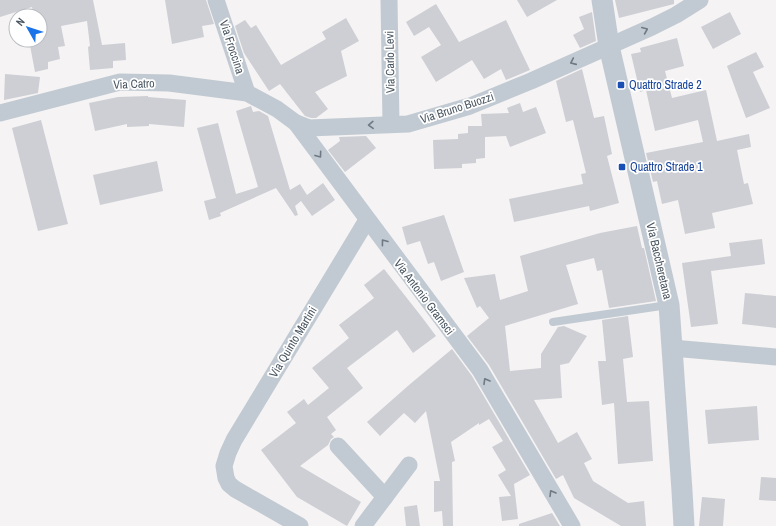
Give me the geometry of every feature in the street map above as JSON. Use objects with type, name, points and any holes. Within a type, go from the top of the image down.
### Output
[{"type":"street","name":"Via Froccina","points":[[216,0],[247,94]]},
{"type":"street","name":"Via Carlo Levi","points":[[388,0],[391,124]]},
{"type":"street","name":"Via Baccheretana","points":[[602,0],[609,46],[669,305],[684,526]]},
{"type":"street","name":"Via Bruno Buozzi","points":[[296,124],[309,128],[408,124],[470,106],[531,81],[652,27],[676,15],[700,0]]},
{"type":"street","name":"Via Catro","points":[[0,112],[120,82],[169,83],[247,94]]},
{"type":"street","name":"Via Antonio Gramsci","points":[[247,94],[278,109],[296,124],[480,370],[572,526]]},
{"type":"street","name":"Via Quinto Martini","points":[[300,526],[234,489],[226,478],[224,466],[234,440],[367,220]]},
{"type":"street","points":[[672,348],[776,357]]},
{"type":"street","points":[[338,446],[385,497]]},
{"type":"street","points":[[363,526],[408,465]]},
{"type":"lane","points":[[554,322],[669,305]]},
{"type":"building","points":[[0,0],[93,0],[102,45],[125,43],[126,60],[113,61],[113,68],[90,70],[88,47],[90,46],[87,21],[61,26],[65,46],[58,47],[60,59],[48,62],[48,69],[35,72],[30,48],[48,48],[48,8],[8,8],[8,14],[0,17]]},
{"type":"building","points":[[165,0],[206,0],[214,24],[202,26],[204,37],[172,44]]},
{"type":"building","points":[[517,0],[557,0],[527,17]]},
{"type":"building","points":[[615,0],[674,0],[674,4],[619,18]]},
{"type":"building","points":[[436,4],[459,42],[506,20],[530,70],[506,80],[501,69],[484,79],[472,60],[436,82],[421,57],[441,45],[429,27],[414,36],[406,22]]},
{"type":"building","points":[[592,12],[596,41],[580,48],[573,35],[584,29],[579,17]]},
{"type":"building","points":[[730,12],[741,34],[713,49],[701,27]]},
{"type":"building","points":[[346,18],[359,41],[341,51],[347,76],[315,92],[328,109],[316,118],[305,116],[280,84],[269,91],[244,53],[235,26],[245,20],[251,28],[256,25],[281,65],[326,39],[322,32]]},
{"type":"building","points":[[677,38],[684,66],[665,71],[672,98],[706,90],[717,141],[749,134],[751,147],[737,150],[744,184],[748,183],[753,204],[712,213],[715,228],[685,234],[678,200],[662,204],[657,181],[653,182],[646,153],[703,142],[698,120],[655,131],[646,90],[640,92],[631,54],[641,52],[640,48]]},
{"type":"building","points":[[756,52],[764,67],[753,72],[770,108],[746,118],[727,66]]},
{"type":"building","points":[[582,69],[594,118],[604,116],[612,154],[607,156],[619,203],[590,211],[589,206],[514,222],[509,199],[583,184],[581,174],[586,173],[573,120],[566,122],[556,81]]},
{"type":"building","points":[[5,74],[40,77],[38,93],[4,100]]},
{"type":"building","points":[[148,96],[186,100],[184,127],[149,124],[149,126],[127,127],[127,124],[95,131],[89,103],[118,97]]},
{"type":"building","points":[[520,103],[523,112],[536,107],[546,133],[510,147],[506,136],[485,137],[485,158],[476,159],[476,163],[462,164],[462,168],[434,169],[433,140],[458,139],[458,134],[468,133],[468,126],[482,126],[481,114],[509,113],[507,108]]},
{"type":"building","points":[[251,106],[253,112],[259,111],[268,116],[290,190],[300,184],[307,195],[323,183],[335,200],[312,216],[301,201],[295,206],[298,215],[295,216],[276,188],[220,213],[221,216],[209,220],[204,201],[216,198],[197,128],[218,123],[236,194],[258,187],[236,111]]},
{"type":"building","points":[[41,120],[68,224],[38,231],[12,128]]},
{"type":"building","points":[[366,136],[376,148],[345,172],[328,150],[340,141],[339,137]]},
{"type":"building","points":[[157,161],[163,191],[100,205],[93,175]]},
{"type":"building","points":[[444,215],[464,272],[441,281],[434,262],[428,264],[420,241],[407,245],[402,227]]},
{"type":"building","points":[[637,226],[642,248],[644,248],[656,301],[609,308],[602,270],[597,271],[594,258],[566,265],[578,304],[505,326],[510,371],[541,368],[541,354],[558,327],[564,326],[587,336],[569,363],[560,365],[562,398],[534,400],[558,443],[577,432],[592,459],[584,463],[593,481],[628,503],[644,501],[646,526],[621,526],[574,498],[563,475],[556,479],[489,365],[467,336],[489,318],[480,306],[477,308],[464,278],[495,274],[500,300],[528,291],[520,256],[600,233]]},
{"type":"building","points":[[762,239],[765,264],[711,271],[718,324],[691,327],[682,263],[731,256],[729,243]]},
{"type":"building","points":[[384,269],[436,336],[413,353],[397,330],[347,368],[363,388],[327,417],[336,430],[331,434],[334,437],[328,445],[300,466],[361,502],[347,526],[297,497],[261,450],[296,423],[287,412],[304,399],[308,405],[329,388],[312,368],[349,338],[339,325],[374,298],[364,285]]},
{"type":"building","points":[[745,293],[776,296],[776,328],[742,324]]},
{"type":"building","points":[[628,316],[633,357],[623,359],[627,402],[649,401],[653,461],[618,464],[614,403],[602,405],[598,361],[606,361],[602,320]]},
{"type":"building","points":[[452,349],[472,376],[530,475],[514,484],[518,519],[502,521],[499,497],[511,496],[498,475],[506,470],[492,447],[503,441],[489,419],[479,425],[479,423],[451,442],[455,461],[452,462],[453,526],[443,526],[442,511],[434,512],[434,481],[440,481],[426,411],[415,423],[404,413],[380,436],[367,422]]},
{"type":"building","points":[[757,406],[759,440],[708,444],[705,410]]},
{"type":"building","points":[[761,477],[776,478],[776,501],[759,500]]},
{"type":"building","points":[[702,497],[725,499],[723,526],[699,526]]},
{"type":"building","points":[[417,505],[420,526],[406,526],[404,507]]},
{"type":"building","points":[[552,513],[560,526],[519,526],[519,524]]},
{"type":"place","name":"Quattro Strade 2","points":[[621,85]]},
{"type":"place","name":"Quattro Strade 1","points":[[622,167]]}]
